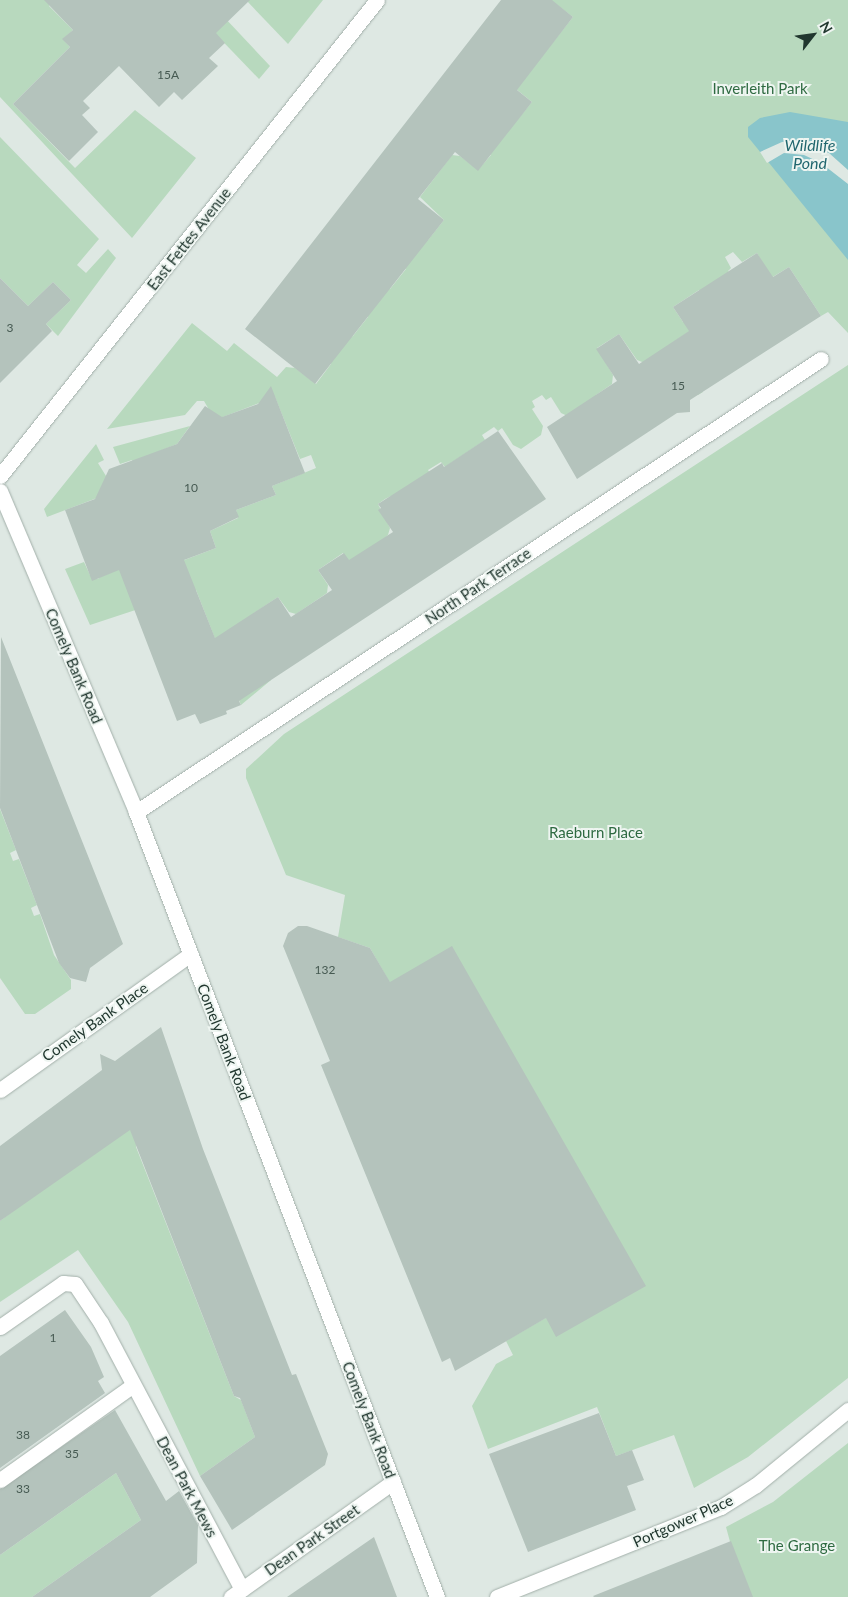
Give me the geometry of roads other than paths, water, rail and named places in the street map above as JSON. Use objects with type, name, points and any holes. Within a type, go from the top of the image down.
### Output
[{"type":"street","name":"East Fettes Avenue","points":[[0,476],[377,0]]},
{"type":"street","name":"North Park Terrace","points":[[136,812],[821,360]]},
{"type":"street","name":"Comely Bank Road","points":[[0,491],[136,812],[437,1597]]},
{"type":"street","name":"Comely Bank Place","points":[[0,1090],[191,954]]},
{"type":"street","name":"Dean Park Mews","points":[[0,1327],[63,1283],[71,1282],[101,1323],[237,1593]]},
{"type":"street","points":[[0,1480],[133,1385]]},
{"type":"street","name":"Portgower Place","points":[[497,1597],[721,1507],[756,1485],[848,1410]]},
{"type":"street","name":"Dean Park Street","points":[[237,1593],[393,1482]]},
{"type":"water","name":"Wildlife Pond","points":[[790,112],[848,122],[848,260],[748,137],[748,127],[760,118]]},
{"type":"park label","name":"Inverleith Park","points":[[760,89]]},
{"type":"park label","name":"Raeburn Place","points":[[596,833]]},
{"type":"park label","name":"The Grange","points":[[797,1546]]}]
